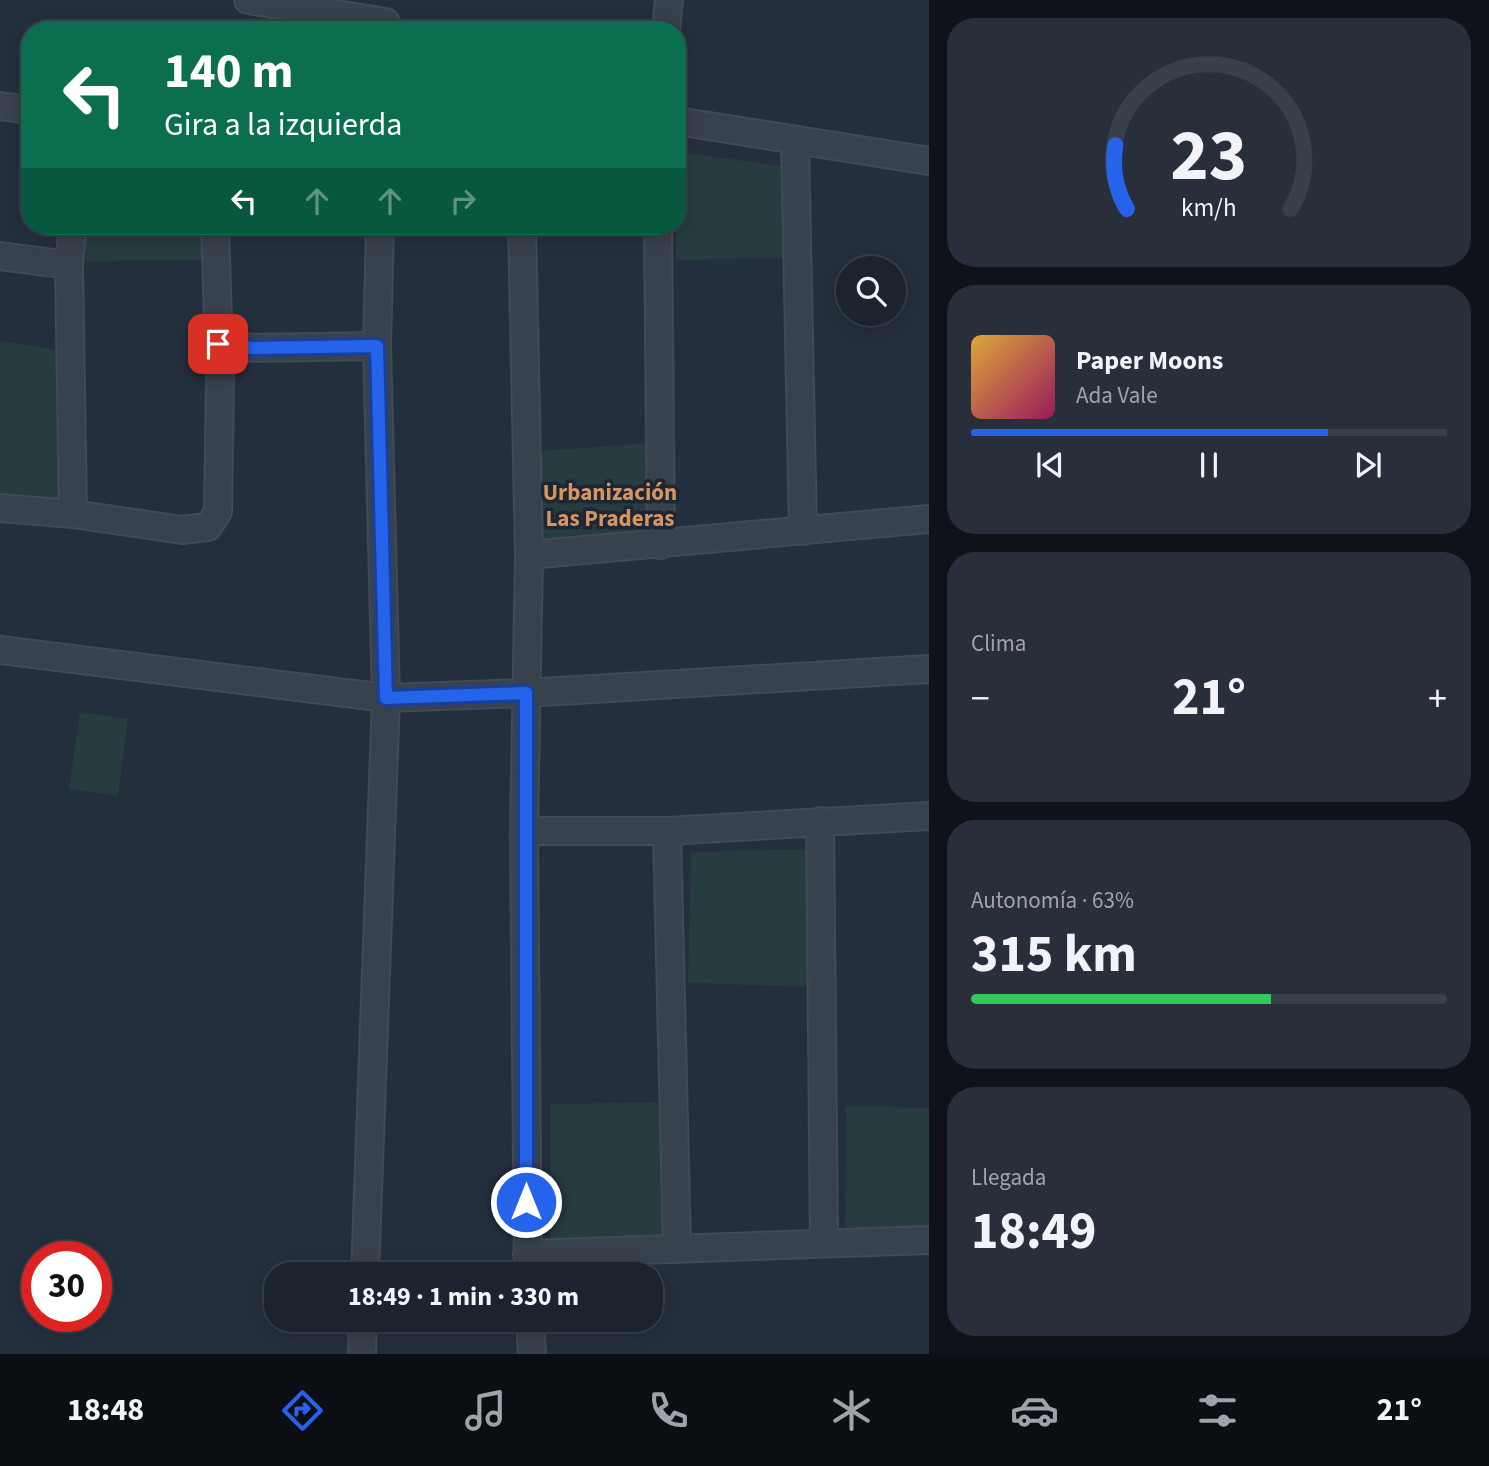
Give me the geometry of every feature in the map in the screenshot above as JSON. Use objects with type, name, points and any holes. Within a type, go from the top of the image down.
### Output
[{"type":"street","points":[[248,0],[387,17]]},
{"type":"street","points":[[667,21],[670,0]]},
{"type":"street","points":[[0,106],[21,109]]},
{"type":"street","points":[[686,123],[929,160]]},
{"type":"street","points":[[795,141],[803,531]]},
{"type":"street","points":[[72,235],[69,265],[73,514]]},
{"type":"street","points":[[0,508],[73,514],[182,530],[208,527],[218,512],[215,235]]},
{"type":"street","points":[[365,1262],[386,698],[377,346],[380,235]]},
{"type":"street","points":[[522,235],[529,555],[524,831],[527,1262]]},
{"type":"street","points":[[658,235],[661,545]]},
{"type":"street","points":[[0,256],[69,265]]},
{"type":"street","points":[[218,344],[252,348],[377,346]]},
{"type":"street","points":[[529,555],[929,519]]},
{"type":"street","points":[[0,650],[386,698],[526,693],[929,669]]},
{"type":"street","points":[[524,831],[667,831],[929,816]]},
{"type":"street","points":[[820,821],[824,1242]]},
{"type":"street","points":[[667,831],[677,1249]]},
{"type":"street","points":[[547,1262],[677,1249],[929,1240]]},
{"type":"street","points":[[362,1354],[363,1332]]},
{"type":"street","points":[[531,1332],[532,1354]]},
{"type":"green space","points":[[686,153],[791,167],[792,258],[676,260],[676,235],[686,235]]},
{"type":"green space","points":[[86,235],[207,235],[206,260],[86,261]]},
{"type":"green space","points":[[0,341],[64,351],[66,503],[0,504]]},
{"type":"green space","points":[[653,443],[654,534],[539,542],[539,451]]},
{"type":"green space","points":[[80,712],[128,719],[118,796],[69,789]]},
{"type":"green space","points":[[810,849],[812,987],[688,983],[691,852]]},
{"type":"green space","points":[[667,1102],[665,1244],[550,1248],[550,1104]]},
{"type":"green space","points":[[846,1106],[929,1108],[929,1239],[845,1241]]},
{"type":"district","name":"Urbanización Las Praderas","points":[[610,505]]},
{"type":"route","points":[[218,344],[252,348],[377,346],[386,698],[526,693],[526,1202]]}]
